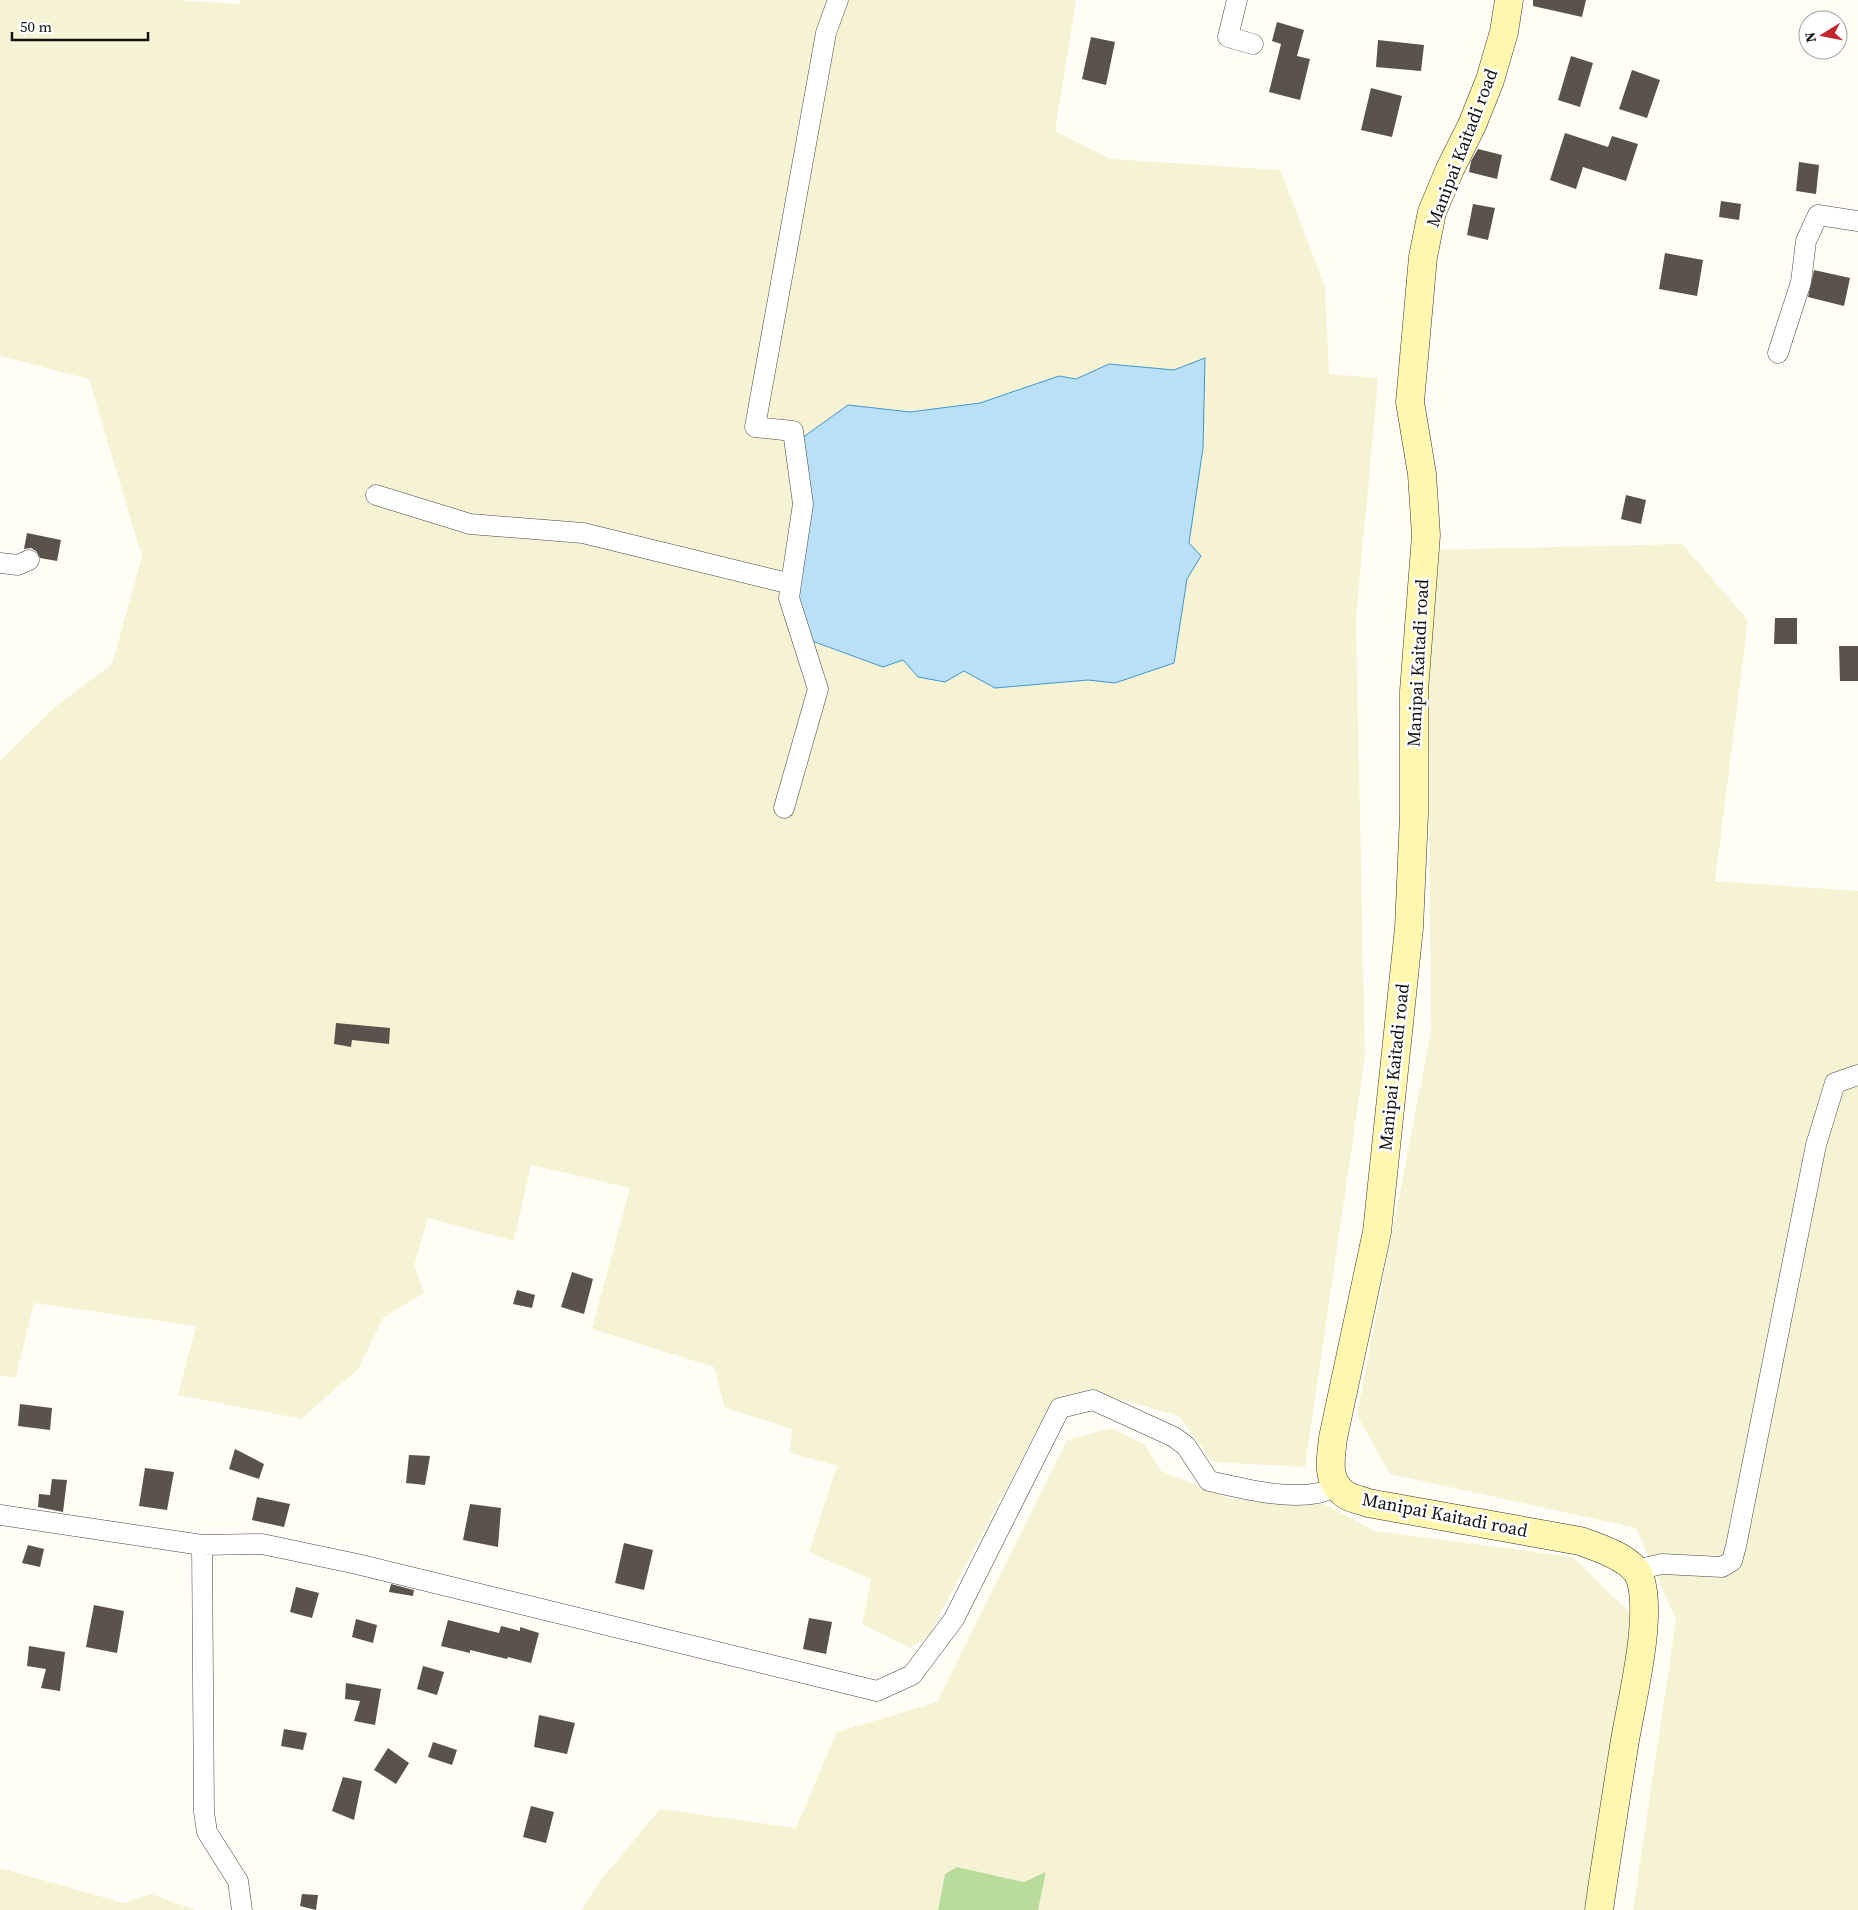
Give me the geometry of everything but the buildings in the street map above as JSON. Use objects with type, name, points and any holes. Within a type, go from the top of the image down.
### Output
[{"type":"main road","name":"Manipai Kaitadi road","points":[[1509,0],[1504,32],[1490,80],[1472,125],[1450,169],[1432,212],[1423,257],[1410,402],[1422,474],[1426,535],[1414,691],[1414,814],[1409,928],[1377,1232],[1333,1438],[1330,1466],[1331,1476],[1336,1486],[1346,1495],[1368,1502],[1580,1541],[1613,1553],[1639,1576]]},
{"type":"main road","points":[[1599,1910],[1642,1642],[1645,1605],[1639,1576]]},
{"type":"street","points":[[784,808],[818,689],[789,598],[803,504],[793,431],[755,427],[826,33],[838,0]]},
{"type":"street","points":[[1237,0],[1228,37],[1253,44]]},
{"type":"street","points":[[1778,353],[1802,282],[1806,241],[1818,215],[1858,221]]},
{"type":"street","points":[[376,495],[470,524],[583,533],[791,584]]},
{"type":"street","points":[[0,563],[18,565],[29,560]]},
{"type":"street","points":[[1639,1576],[1644,1568],[1662,1564],[1722,1567],[1732,1561],[1816,1145],[1835,1083],[1858,1074]]},
{"type":"street","points":[[0,1515],[202,1545],[262,1544],[348,1562],[877,1691],[912,1675],[954,1619],[1060,1408],[1094,1400],[1174,1436],[1186,1446],[1209,1481],[1296,1496],[1319,1493],[1336,1486]]},
{"type":"street","points":[[202,1545],[204,1812],[207,1832],[238,1880],[242,1910]]},
{"type":"shaded area","points":[[0,0],[177,0],[239,4],[241,0],[1076,0],[1055,131],[1111,159],[1280,170],[1325,286],[1329,374],[1378,378],[1356,620],[1365,1057],[1305,1467],[1213,1462],[1179,1416],[1087,1390],[1048,1409],[929,1635],[910,1648],[862,1624],[871,1579],[809,1552],[837,1466],[790,1453],[792,1429],[725,1408],[714,1367],[592,1329],[630,1188],[531,1165],[514,1241],[428,1218],[414,1265],[424,1293],[383,1318],[358,1369],[301,1419],[178,1395],[196,1326],[34,1303],[16,1377],[0,1376],[0,761],[55,707],[112,664],[142,557],[89,379],[0,356]],"holes":[[[1204,359],[1203,448],[1189,543],[1200,556],[1187,579],[1174,663],[1115,683],[1088,680],[995,688],[964,671],[945,682],[918,677],[903,660],[848,405],[910,412],[980,403],[1059,376],[1076,380],[1109,364],[1174,370]]]},
{"type":"shaded area","points":[[1682,544],[1748,620],[1715,881],[1858,891],[1858,1910],[1633,1910],[1676,1620],[1636,1528],[1390,1474],[1357,1415],[1431,1031],[1426,550]]},
{"type":"shaded area","points":[[1111,1428],[1145,1445],[1161,1471],[1231,1499],[1324,1504],[1375,1531],[1573,1557],[1629,1612],[1630,1652],[1584,1910],[1038,1910],[1046,1873],[1024,1882],[957,1867],[945,1874],[938,1910],[581,1910],[601,1880],[660,1809],[796,1828],[837,1732],[937,1702],[1067,1440]]},
{"type":"shaded area","points":[[0,1868],[124,1903],[151,1894],[196,1910],[0,1910]]},
{"type":"green space","points":[[957,1867],[1024,1882],[1046,1872],[1038,1910],[938,1910],[945,1874]]},
{"type":"water","points":[[1205,358],[1203,448],[1189,543],[1201,556],[1187,579],[1174,663],[1115,683],[1088,680],[995,688],[964,671],[945,682],[918,677],[903,660],[883,667],[812,641],[794,599],[802,438],[848,405],[910,412],[980,403],[1059,376],[1076,379],[1109,364],[1174,370]]}]
